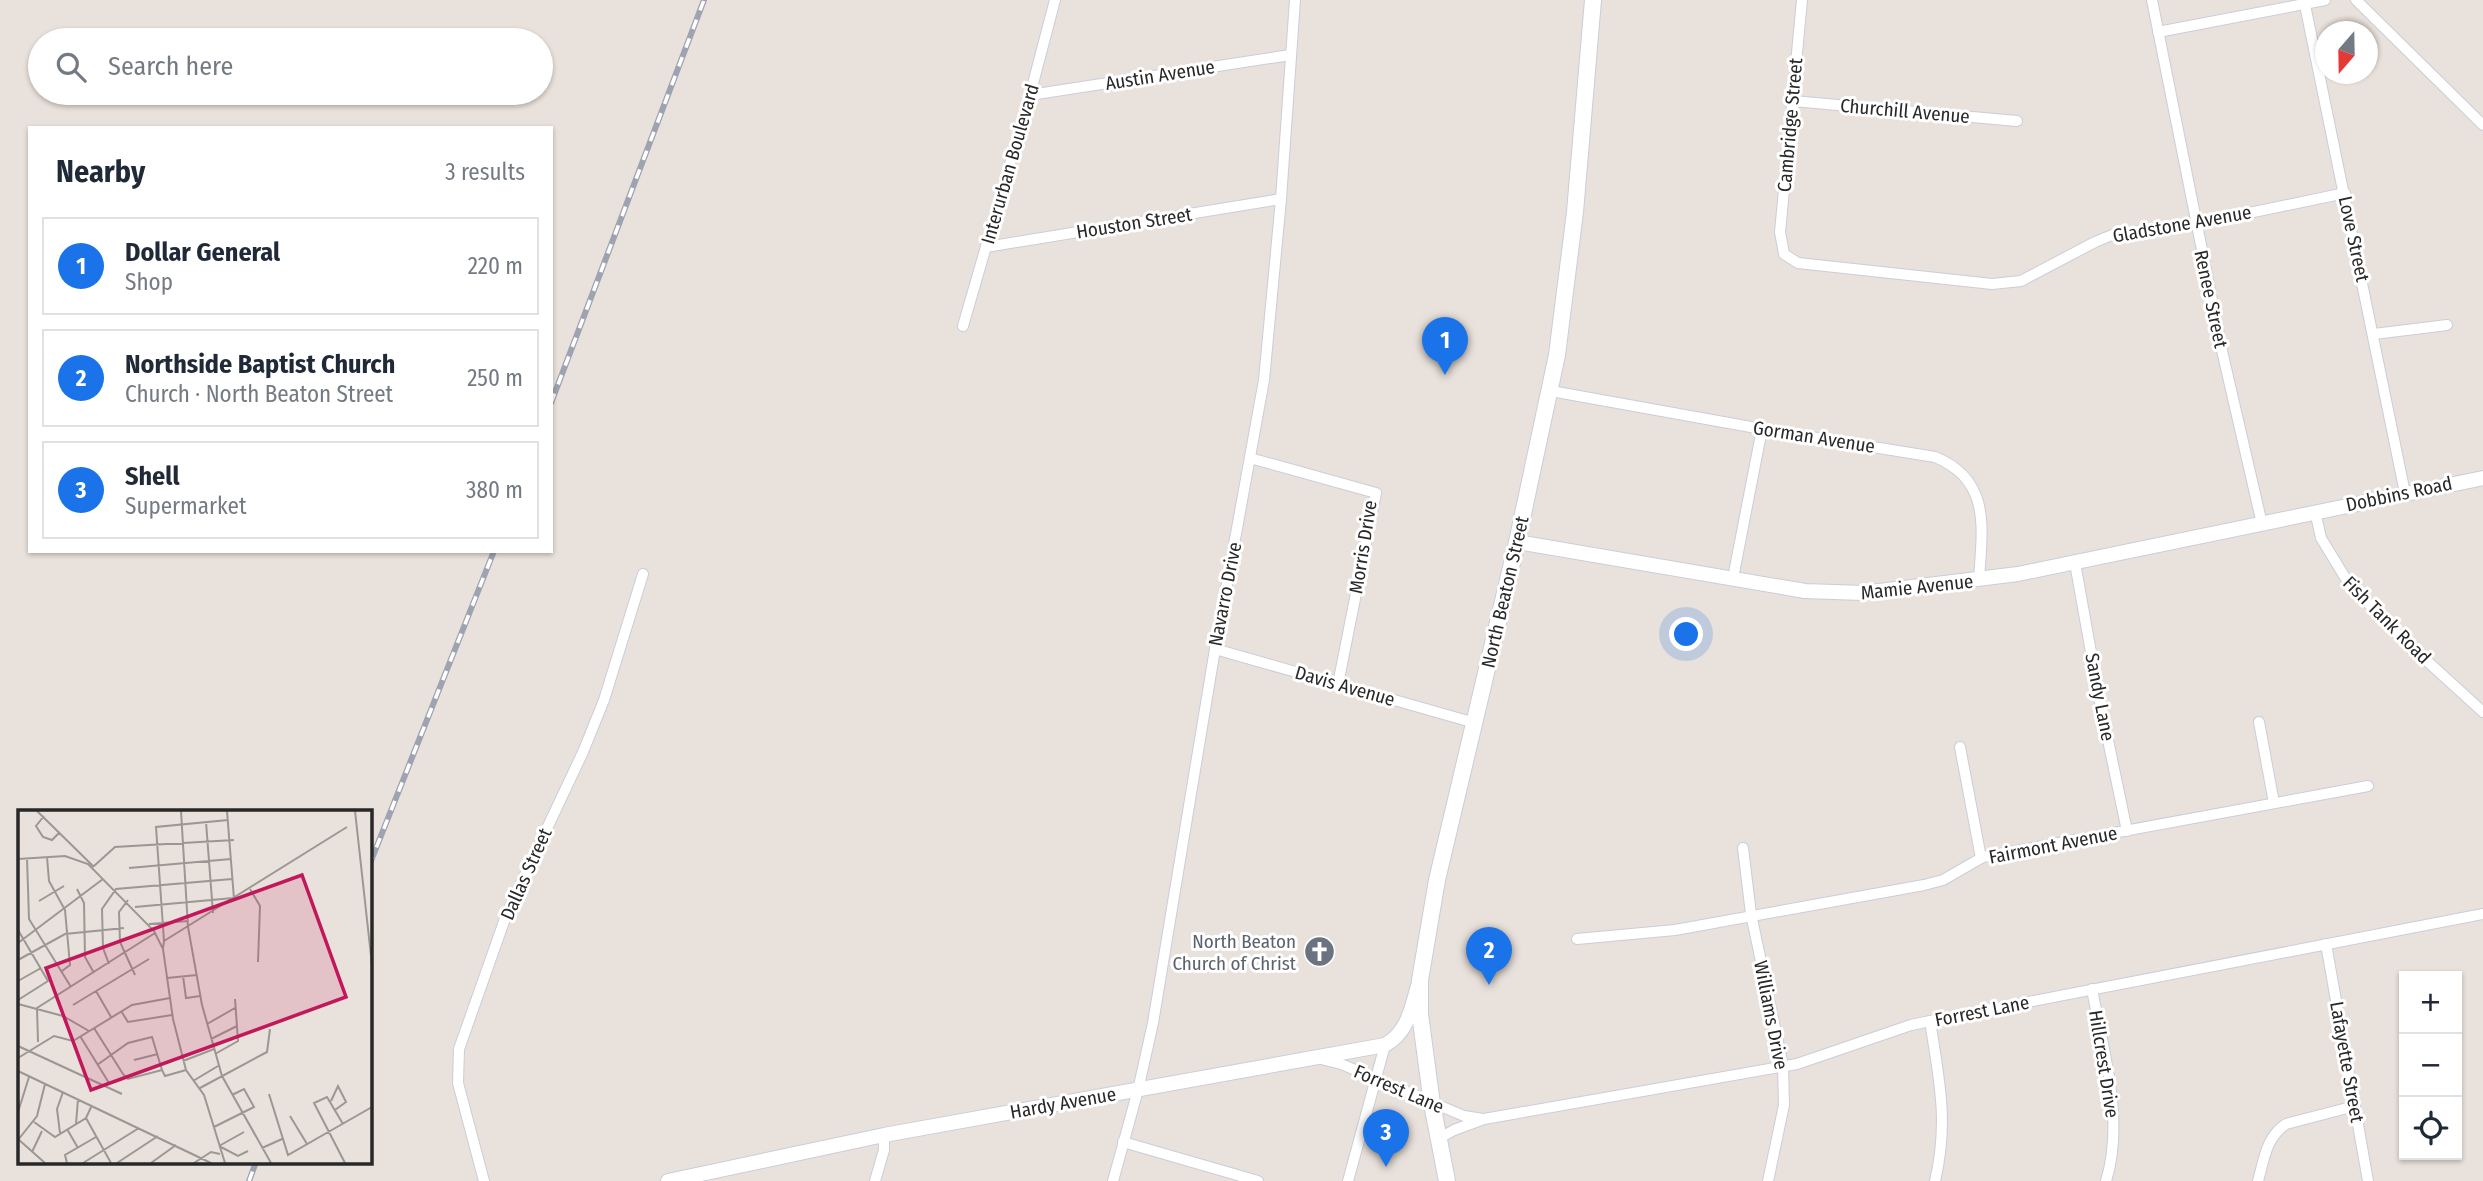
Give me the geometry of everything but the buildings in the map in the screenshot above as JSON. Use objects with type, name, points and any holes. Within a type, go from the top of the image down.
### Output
[{"type":"main road","name":"North Beaton Street","points":[[1447,1181],[1432,1104],[1420,1014],[1420,980],[1437,880],[1551,391],[1564,314],[1575,212],[1593,0]]},
{"type":"street","name":"Interurban Boulevard","points":[[963,326],[1055,0]]},
{"type":"street","name":"Navarro Drive","points":[[1113,1181],[1153,1023],[1215,649],[1264,380],[1281,199],[1295,0]]},
{"type":"street","name":"Cambridge Street","points":[[1783,251],[1780,232],[1802,0]]},
{"type":"street","name":"Renee Street","points":[[2152,0],[2196,224],[2262,524]]},
{"type":"street","points":[[2158,32],[2325,0]]},
{"type":"street","points":[[2356,0],[2483,125]]},
{"type":"street","name":"Love Street","points":[[2305,5],[2405,494]]},
{"type":"street","name":"Austin Avenue","points":[[1030,95],[1290,55]]},
{"type":"street","name":"Churchill Avenue","points":[[1793,101],[2017,121]]},
{"type":"street","name":"Gladstone Avenue","points":[[1783,251],[1789,260],[1798,262],[1992,284],[2021,281],[2112,235],[2196,224],[2345,193]]},
{"type":"street","name":"Houston Street","points":[[986,247],[1281,199]]},
{"type":"street","points":[[2374,334],[2447,325]]},
{"type":"street","name":"Gorman Avenue","points":[[1551,391],[1935,457],[1954,464],[1973,490],[1983,517],[1979,580]]},
{"type":"street","points":[[1733,578],[1762,429]]},
{"type":"street","name":"Morris Drive","points":[[1250,458],[1376,494],[1338,684]]},
{"type":"street","name":"Dobbins Road","points":[[2315,512],[2483,478]]},
{"type":"street","name":"Mamie Avenue","points":[[1517,542],[1805,591],[1863,593],[1979,580],[2075,563],[2315,512]]},
{"type":"street","name":"Fish Tank Road","points":[[2315,512],[2322,538],[2346,579],[2392,629],[2483,712]]},
{"type":"street","name":"Sandy Lane","points":[[2075,563],[2127,831]]},
{"type":"street","name":"Dallas Street","points":[[484,1181],[458,1083],[459,1049],[507,913],[583,752],[604,700],[643,574]]},
{"type":"street","name":"Davis Avenue","points":[[1215,649],[1475,723]]},
{"type":"street","points":[[2259,722],[2274,803]]},
{"type":"street","points":[[1960,747],[1981,858]]},
{"type":"street","name":"Fairmont Avenue","points":[[1577,939],[1675,930],[1751,914],[1924,885],[1943,880],[1981,858],[2368,786]]},
{"type":"street","name":"Williams Drive","points":[[1743,848],[1751,914],[1783,1066],[1784,1105],[1768,1181]]},
{"type":"street","name":"Forrest Lane","points":[[1438,1139],[1484,1119],[1797,1064],[1911,1025],[2483,914]]},
{"type":"street","name":"Lafayette Street","points":[[2326,944],[2368,1181]]},
{"type":"street","points":[[1348,1181],[1385,1045],[1396,1039],[1405,1028],[1420,980]]},
{"type":"street","name":"Hillcrest Drive","points":[[2092,989],[2114,1114],[2112,1157],[2106,1181]]},
{"type":"street","points":[[1930,1021],[1944,1123],[1935,1181]]},
{"type":"street","name":"Hardy Avenue","points":[[668,1181],[884,1135],[1385,1045]]},
{"type":"street","name":"Forrest Lane","points":[[1315,1057],[1341,1064],[1464,1116],[1484,1119]]},
{"type":"street","points":[[2258,1181],[2270,1139],[2278,1129],[2286,1124],[2355,1106]]},
{"type":"street","points":[[875,1181],[884,1150],[884,1135]]},
{"type":"street","points":[[1123,1142],[1258,1181]]},
{"type":"railway","points":[[553,398],[704,0]]},
{"type":"railway","points":[[371,861],[493,553]]},
{"type":"railway","points":[[249,1181],[255,1164]]},
{"type":"place","name":"Dollar General","points":[[1445,375]]},
{"type":"place","name":"North Beaton Church of Christ","points":[[1319,952]]},
{"type":"place","name":"Northside Baptist Church","points":[[1489,985]]},
{"type":"place","name":"Shell","points":[[1386,1167]]}]
